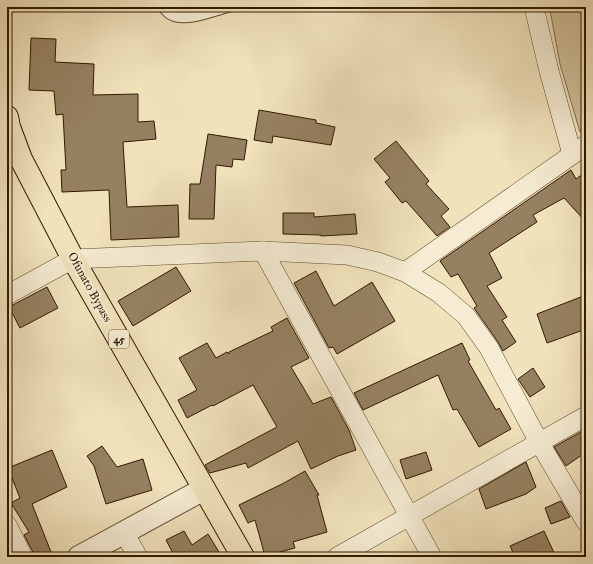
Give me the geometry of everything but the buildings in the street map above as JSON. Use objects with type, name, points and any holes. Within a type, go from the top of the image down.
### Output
[{"type":"highway","name":"Ofunato Bypass","points":[[7,116],[9,127],[21,159],[73,259],[243,557]]},
{"type":"street","points":[[405,272],[579,149],[549,71],[534,7]]},
{"type":"street","points":[[263,251],[432,557]]},
{"type":"street","points":[[7,295],[73,259],[263,251],[347,255],[378,262],[405,272],[439,293],[466,316],[489,348],[539,442],[586,522]]},
{"type":"street","points":[[337,557],[586,416]]},
{"type":"street","points":[[79,557],[204,489]]},
{"type":"street","points":[[7,525],[23,557]]},
{"type":"street","points":[[124,533],[138,557]]},
{"type":"lane","points":[[163,7],[169,14],[178,17],[196,16],[228,7]]},
{"type":"shaded area","points":[[566,7],[586,7],[586,129],[580,132],[560,64],[550,10]]}]
